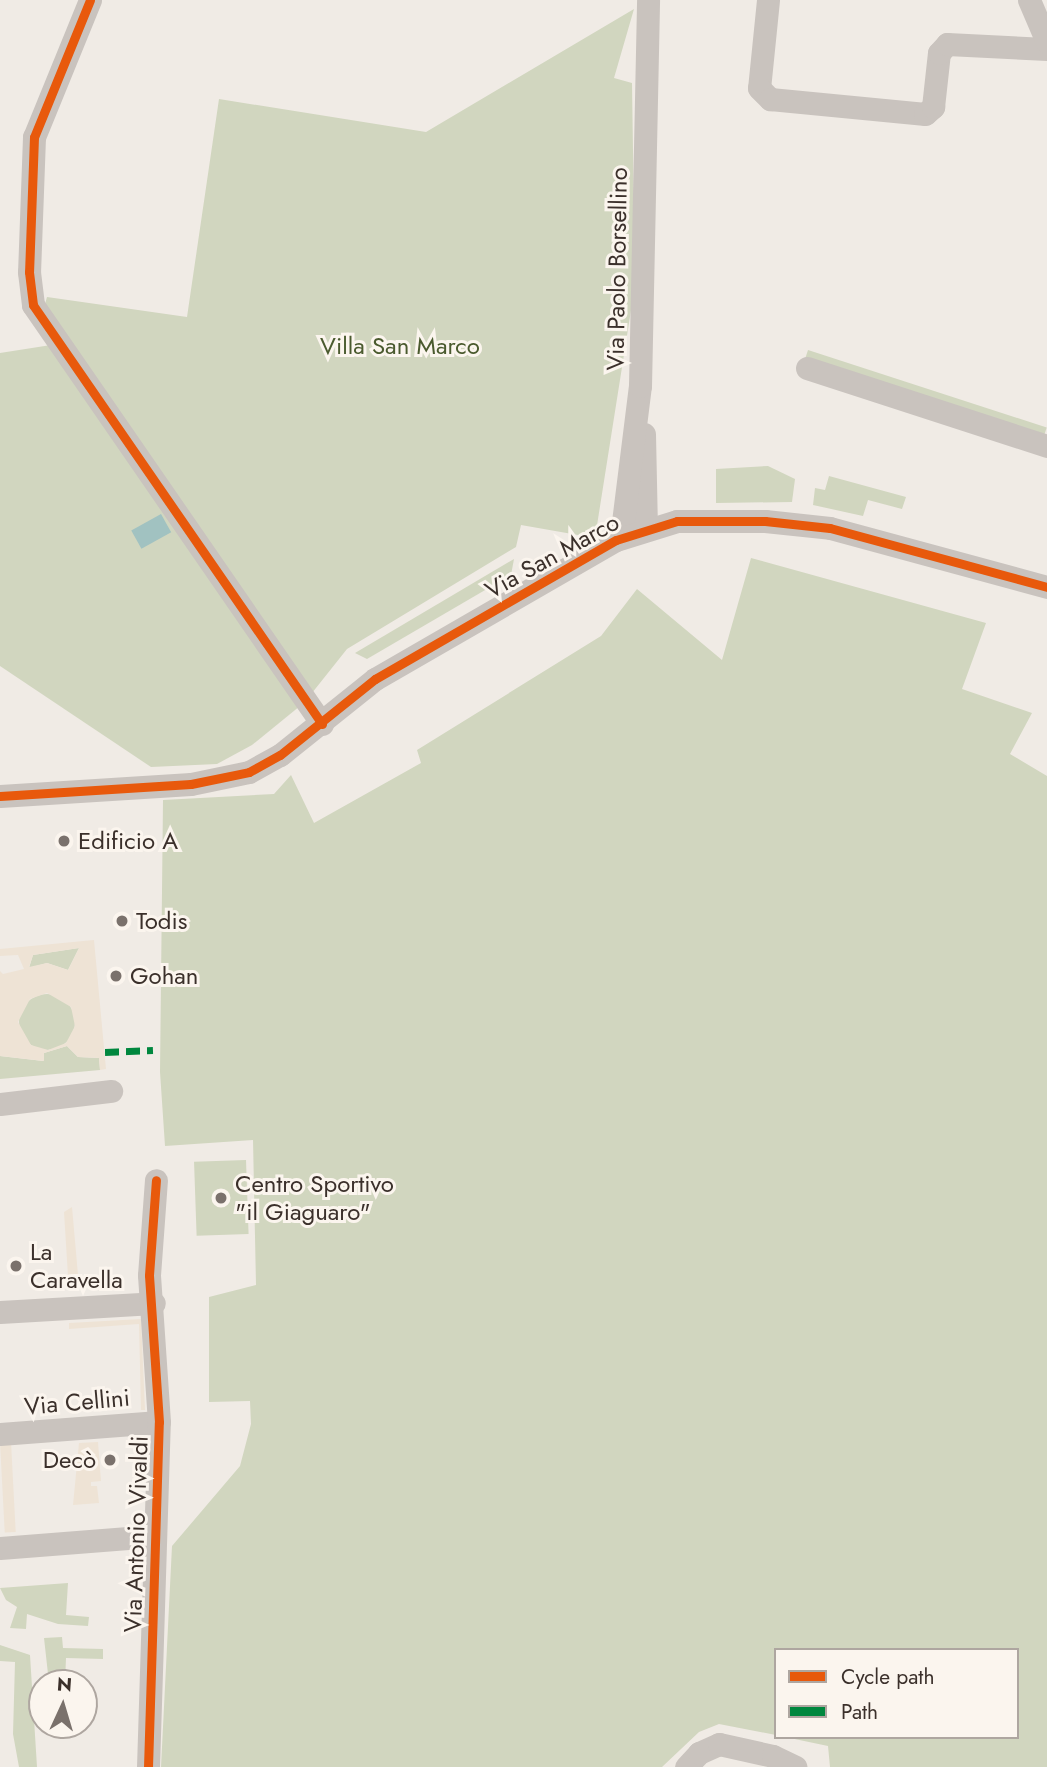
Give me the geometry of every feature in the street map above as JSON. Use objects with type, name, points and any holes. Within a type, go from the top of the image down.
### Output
[{"type":"street","points":[[90,0],[34,136],[29,272],[33,305],[321,724]]},
{"type":"street","name":"Via Paolo Borsellino","points":[[621,538],[640,386],[648,0]]},
{"type":"street","points":[[768,0],[759,88],[771,99],[925,114],[933,107],[939,53],[947,44],[1047,49]]},
{"type":"street","points":[[1029,0],[1047,42]]},
{"type":"street","points":[[807,368],[1047,446]]},
{"type":"street","points":[[640,386],[646,528]]},
{"type":"street","name":"Via San Marco","points":[[0,796],[191,784],[249,772],[321,724],[369,683],[621,538],[646,528],[677,521],[727,520],[830,528],[1047,587]]},
{"type":"street","points":[[0,1104],[111,1091]]},
{"type":"street","name":"Via Antonio Vivaldi","points":[[148,1767],[159,1422],[154,1303],[149,1275],[156,1180]]},
{"type":"street","points":[[0,1312],[154,1303]]},
{"type":"street","name":"Via Cellini","points":[[0,1434],[159,1422]]},
{"type":"street","points":[[0,1548],[154,1536]]},
{"type":"street","points":[[686,1767],[699,1753],[719,1744],[773,1756],[796,1767]]},
{"type":"green space","name":"Villa San Marco","points":[[634,9],[614,78],[632,83],[635,285],[595,538],[521,525],[516,547],[347,649],[312,693],[45,304],[47,297],[187,317],[219,99],[426,132]]},
{"type":"green space","points":[[51,345],[300,706],[252,745],[217,764],[151,767],[0,666],[0,353]]},
{"type":"green space","points":[[808,350],[1047,428],[1044,436],[805,359]]},
{"type":"green space","points":[[768,466],[795,479],[792,502],[716,503],[716,469]]},
{"type":"green space","points":[[829,476],[906,497],[902,509],[868,500],[863,516],[813,505],[815,488],[825,490]]},
{"type":"green space","points":[[751,558],[986,623],[962,689],[1032,713],[1010,754],[1047,776],[1047,1767],[830,1767],[828,1746],[795,1739],[1019,1739],[1019,1648],[774,1648],[774,1735],[719,1724],[699,1732],[662,1767],[161,1767],[172,1546],[240,1466],[251,1424],[250,1401],[209,1402],[209,1297],[256,1285],[253,1140],[165,1146],[160,1072],[163,800],[274,794],[291,775],[314,823],[421,763],[417,750],[601,636],[637,589],[722,660]]},
{"type":"green space","points":[[514,559],[511,575],[367,659],[355,653]]},
{"type":"green space","points":[[79,948],[68,970],[47,963],[29,968],[33,955]]},
{"type":"green space","points":[[41,994],[53,994],[67,1002],[75,1016],[73,1033],[67,1042],[53,1050],[41,1050],[24,1038],[19,1028],[19,1016],[31,999]]},
{"type":"green space","points":[[67,1046],[78,1057],[99,1058],[100,1070],[0,1079],[0,1056],[43,1061],[44,1053]]},
{"type":"green space","name":"Centro Sportivo \"il Giaguaro\"","points":[[246,1160],[249,1234],[197,1236],[194,1162]]},
{"type":"green space","points":[[68,1583],[66,1615],[89,1617],[88,1626],[58,1624],[27,1614],[26,1629],[10,1628],[17,1607],[6,1600],[0,1588]]},
{"type":"green space","points":[[62,1637],[63,1648],[103,1649],[103,1659],[66,1658],[66,1669],[47,1669],[44,1638]]},
{"type":"green space","points":[[0,1645],[30,1655],[28,1739],[35,1739],[37,1767],[19,1767],[13,1734],[15,1662],[0,1661]]},
{"type":"shaded area","points":[[94,940],[106,1069],[100,1070],[99,1058],[78,1057],[67,1046],[44,1053],[44,1061],[0,1056],[0,971],[3,974],[24,969],[18,955],[0,956],[0,949]],"holes":[[[79,948],[68,970],[47,963],[29,967],[33,955]],[[47,993],[71,1007],[75,1026],[66,1043],[48,1050],[31,1045],[18,1022],[30,999]]]},
{"type":"shaded area","points":[[72,1207],[78,1275],[68,1276],[64,1212]]},
{"type":"shaded area","points":[[141,1319],[145,1410],[141,1410],[139,1324],[69,1329],[69,1323]]},
{"type":"shaded area","points":[[11,1442],[16,1532],[5,1532],[0,1443]]},
{"type":"shaded area","points":[[98,1442],[101,1481],[91,1482],[91,1486],[97,1486],[99,1503],[73,1505],[79,1443]]},
{"type":"water","points":[[161,514],[171,532],[141,549],[131,530]]},
{"type":"marked path","points":[[105,1052],[153,1050]]},
{"type":"cycle path","points":[[90,0],[34,137],[29,272],[33,305],[322,724]]},
{"type":"cycle path","points":[[0,796],[191,784],[249,772],[280,755],[375,679],[616,540],[677,521],[765,521],[830,528],[1047,587]]},
{"type":"cycle path","points":[[148,1767],[159,1422],[149,1275],[156,1180]]},
{"type":"place","name":"Edificio A","points":[[64,841]]},
{"type":"place","name":"Todis","points":[[122,921]]},
{"type":"place","name":"Gohan","points":[[116,976]]},
{"type":"place","name":"Centro Sportivo \"il Giaguaro\"","points":[[221,1198]]},
{"type":"place","name":"La Caravella","points":[[16,1266]]},
{"type":"place","name":"Decò","points":[[110,1460]]}]
